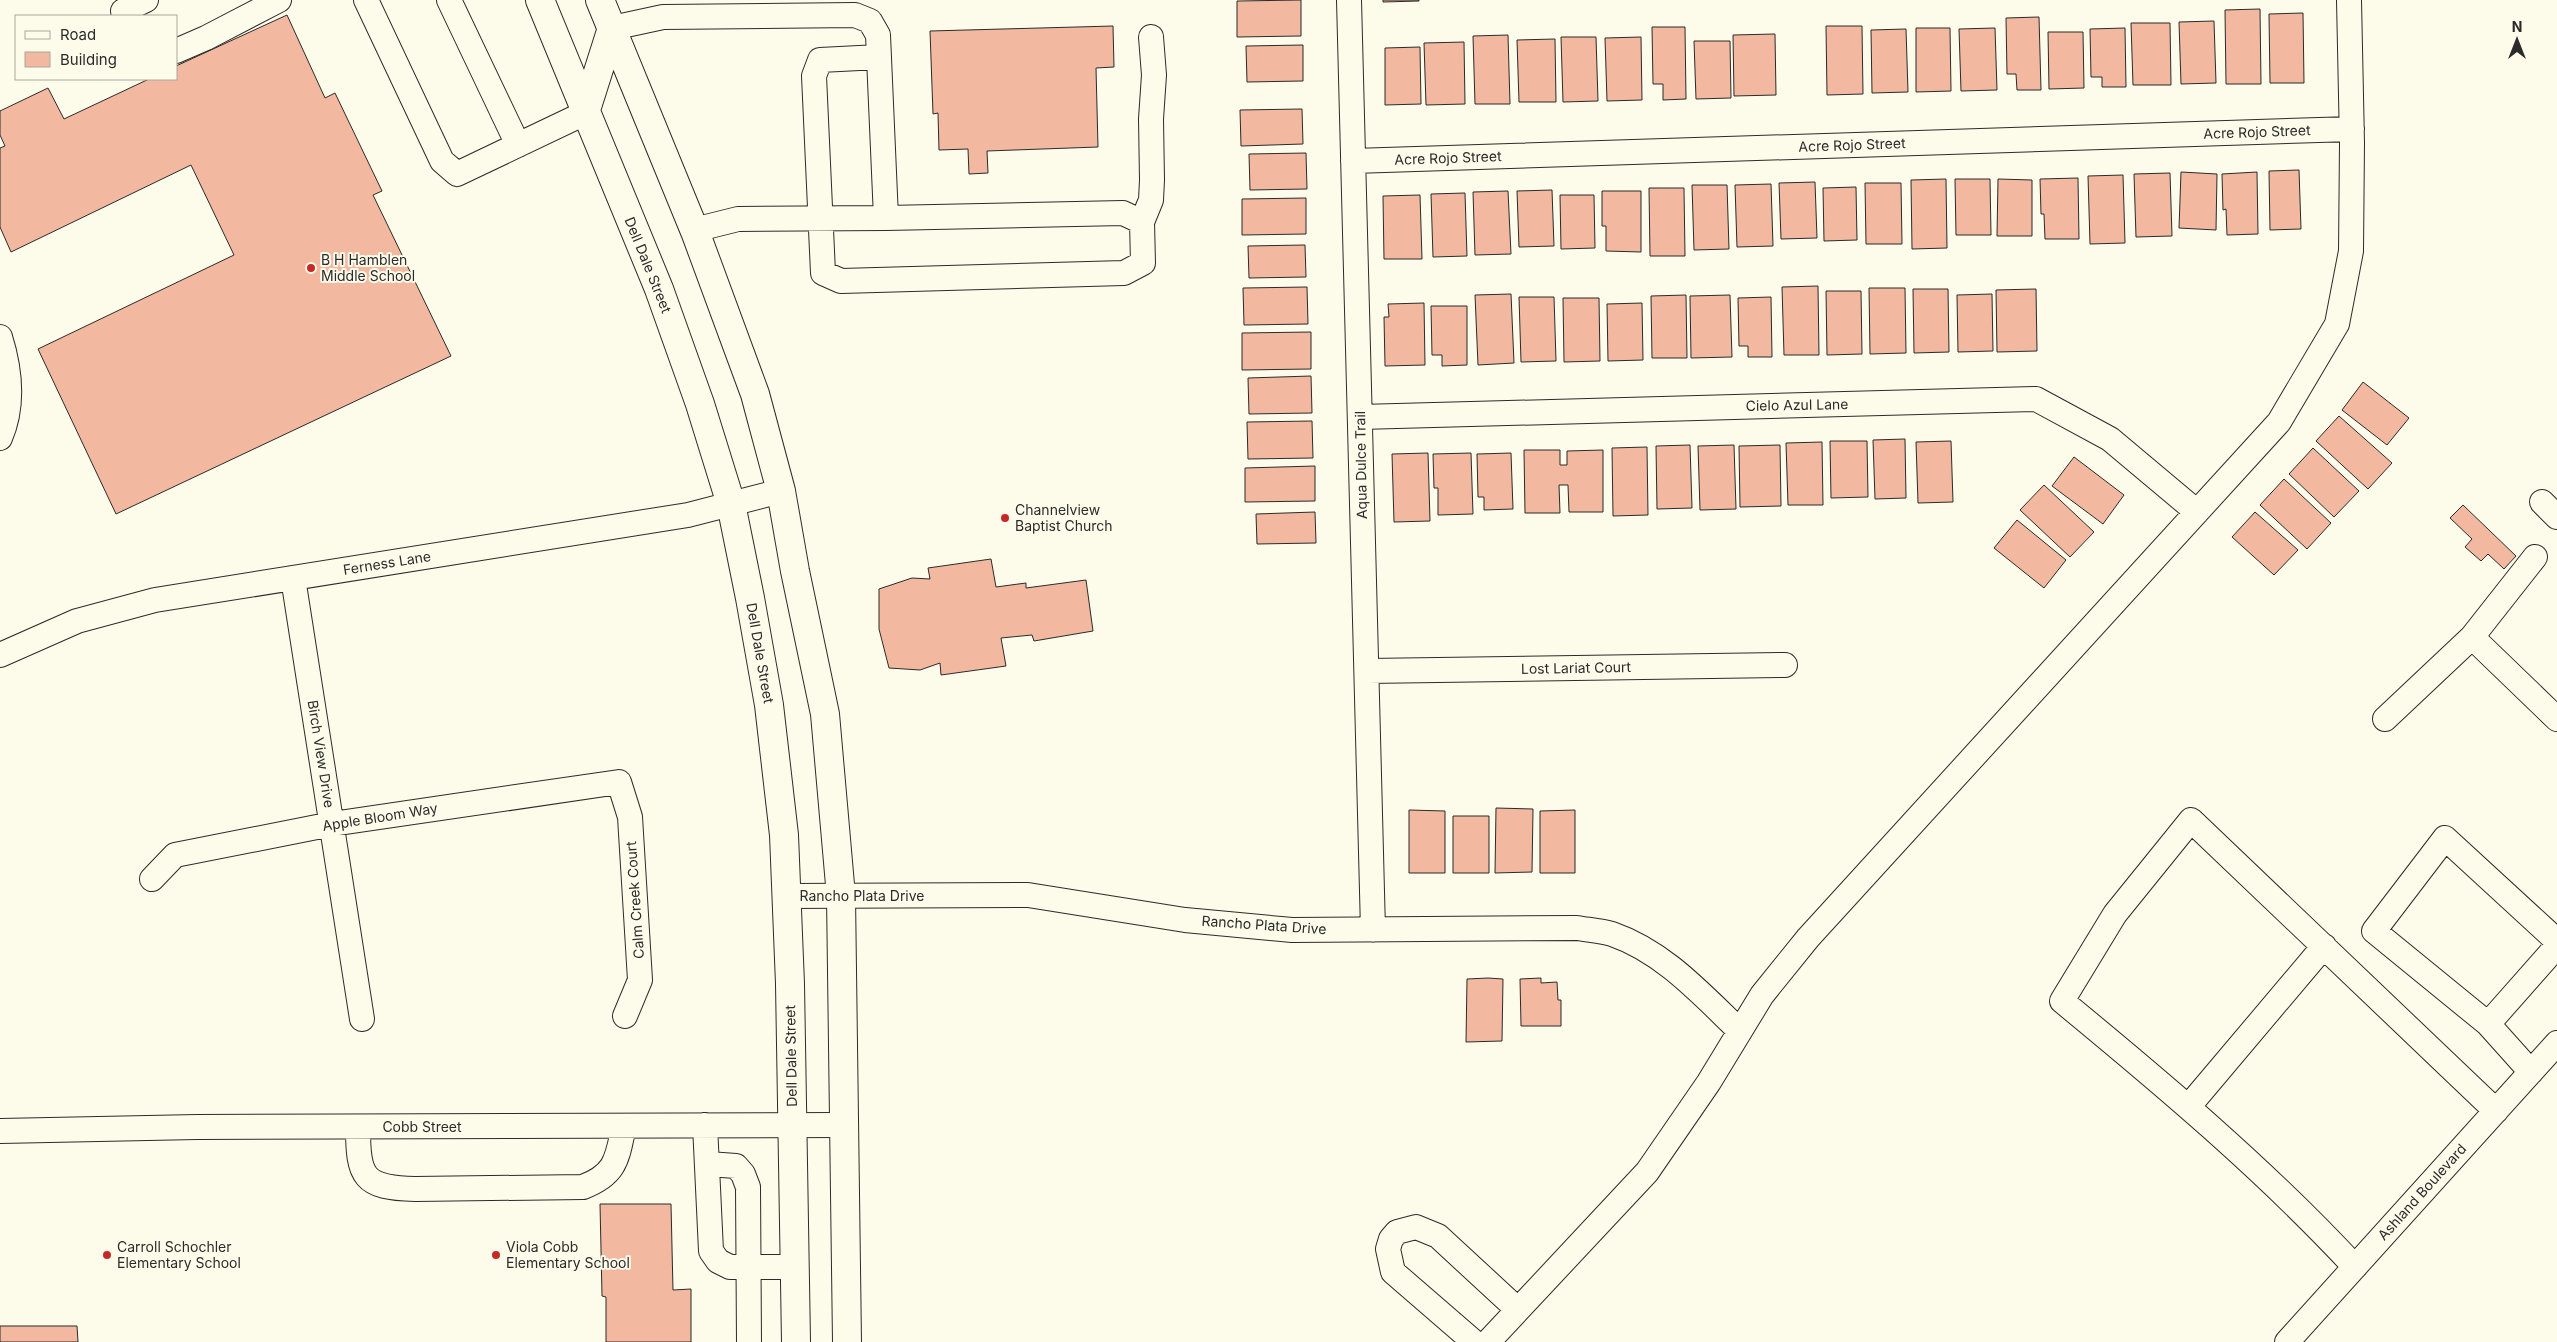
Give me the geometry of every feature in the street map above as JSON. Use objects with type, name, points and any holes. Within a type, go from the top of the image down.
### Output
[{"type":"main road","name":"Dell Dale Street","points":[[540,0],[659,289],[700,404],[731,504],[769,705],[784,835],[796,1342]]},
{"type":"main road","points":[[600,0],[694,230],[755,394],[781,490],[795,571],[824,714],[841,896],[847,1342]]},
{"type":"main road","points":[[585,113],[612,28]]},
{"type":"street","points":[[122,9],[146,0]]},
{"type":"street","points":[[178,50],[206,38],[279,0]]},
{"type":"street","points":[[366,0],[442,161],[457,174],[585,113]]},
{"type":"street","points":[[448,0],[518,145]]},
{"type":"street","name":"Aqua Dulce Trail","points":[[1349,0],[1373,930]]},
{"type":"street","points":[[1488,1342],[1648,1172],[1709,1082],[1762,995],[1808,938],[2279,422],[2337,324],[2351,251],[2352,129],[2349,0]]},
{"type":"street","points":[[612,28],[663,17],[855,15],[870,21],[878,35],[886,218]]},
{"type":"street","points":[[879,57],[820,60],[814,76],[823,273],[841,281],[1124,273],[1143,263],[1142,222],[1150,200],[1152,180],[1150,118],[1154,75],[1151,37]]},
{"type":"street","name":"Acre Rojo Street","points":[[1354,161],[2352,129]]},
{"type":"street","points":[[694,230],[738,219],[821,220],[1123,213],[1142,222]]},
{"type":"street","points":[[0,337],[8,368],[9,400],[4,428],[0,438]]},
{"type":"street","name":"Cielo Azul Lane","points":[[1360,416],[2036,399],[2110,439],[2196,512]]},
{"type":"street","name":"Ferness Lane","points":[[0,655],[77,621],[116,609],[156,600],[688,515],[781,490]]},
{"type":"street","points":[[2385,719],[2472,637],[2536,557]]},
{"type":"street","name":"Birch View Drive","points":[[293,578],[362,1019]]},
{"type":"street","points":[[2472,637],[2557,719]]},
{"type":"street","name":"Lost Lariat Court","points":[[1367,671],[1785,666]]},
{"type":"street","name":"Apple Bloom Way","points":[[152,879],[175,855],[332,824],[619,782]]},
{"type":"street","name":"Calm Creek Court","points":[[619,782],[630,817],[640,980],[625,1016]]},
{"type":"street","points":[[2354,1267],[2320,1230],[2189,1106],[2062,1001],[2115,914],[2191,820],[2496,1111]]},
{"type":"street","points":[[2531,1072],[2488,1024],[2374,931],[2445,838],[2557,941]]},
{"type":"street","name":"Rancho Plata Drive","points":[[786,896],[1028,895],[1195,920],[1292,930],[1578,928],[1611,934],[1647,950],[1673,968],[1740,1031]]},
{"type":"street","points":[[2189,1106],[2324,946]]},
{"type":"street","points":[[2488,1024],[2557,946]]},
{"type":"street","name":"Ashland Boulevard","points":[[2288,1342],[2557,1043]]},
{"type":"street","name":"Cobb Street","points":[[0,1131],[197,1127],[844,1124]]},
{"type":"street","points":[[705,1125],[711,1251],[718,1261],[730,1267],[794,1267]]},
{"type":"street","points":[[358,1127],[361,1168],[371,1181],[389,1188],[415,1189],[583,1187],[600,1181],[611,1170],[617,1157],[624,1126]]},
{"type":"street","points":[[708,1164],[736,1166],[743,1174],[748,1187],[747,1267],[749,1342]]},
{"type":"street","points":[[1474,1342],[1393,1272],[1388,1249],[1391,1239],[1397,1232],[1416,1227],[1438,1236],[1517,1309]]},
{"type":"building","points":[[1301,0],[1301,36],[1237,37],[1237,1]]},
{"type":"building","points":[[1383,0],[1419,0],[1419,1],[1383,2]]},
{"type":"building","points":[[2260,9],[2261,84],[2226,84],[2225,10]]},
{"type":"building","points":[[2303,13],[2304,83],[2270,83],[2269,14]]},
{"type":"building","points":[[287,15],[325,98],[335,93],[382,191],[373,195],[451,356],[116,514],[38,349],[234,255],[191,165],[11,252],[0,227],[0,148],[5,146],[0,135],[0,111],[48,88],[64,119],[147,80],[178,80],[178,65]]},
{"type":"building","points":[[2039,17],[2041,90],[2017,90],[2016,74],[2007,74],[2006,18]]},
{"type":"building","points":[[2214,21],[2216,83],[2181,84],[2179,22]]},
{"type":"building","points":[[2131,23],[2170,23],[2171,85],[2133,85]]},
{"type":"building","points":[[1113,26],[1114,67],[1096,68],[1098,147],[987,151],[988,173],[969,174],[968,149],[939,150],[938,113],[933,114],[930,31]]},
{"type":"building","points":[[1826,26],[1862,26],[1863,94],[1827,95]]},
{"type":"building","points":[[1652,27],[1685,27],[1686,99],[1663,100],[1663,84],[1653,84]]},
{"type":"building","points":[[1916,28],[1950,28],[1951,91],[1916,92]]},
{"type":"building","points":[[1995,28],[1997,90],[1961,91],[1959,29]]},
{"type":"building","points":[[2125,28],[2126,87],[2102,87],[2102,77],[2091,77],[2090,29]]},
{"type":"building","points":[[1906,29],[1908,92],[1872,93],[1871,30]]},
{"type":"building","points":[[2048,32],[2083,32],[2084,88],[2049,89]]},
{"type":"building","points":[[1775,34],[1776,95],[1734,96],[1733,35]]},
{"type":"building","points":[[1508,35],[1510,104],[1475,104],[1473,36]]},
{"type":"building","points":[[1561,37],[1596,37],[1598,101],[1563,102]]},
{"type":"building","points":[[1641,37],[1642,100],[1607,101],[1605,38]]},
{"type":"building","points":[[1555,39],[1556,102],[1519,102],[1517,40]]},
{"type":"building","points":[[1694,41],[1730,41],[1731,98],[1696,99]]},
{"type":"building","points":[[1464,42],[1465,104],[1426,105],[1424,43]]},
{"type":"building","points":[[1303,45],[1303,81],[1247,82],[1246,46]]},
{"type":"building","points":[[1420,47],[1421,104],[1385,105],[1385,48]]},
{"type":"building","points":[[1302,109],[1303,144],[1241,146],[1240,110]]},
{"type":"building","points":[[1306,153],[1307,189],[1250,190],[1249,154]]},
{"type":"building","points":[[2299,170],[2301,229],[2270,230],[2269,171]]},
{"type":"building","points":[[2181,172],[2217,174],[2216,230],[2179,228]]},
{"type":"building","points":[[2257,172],[2258,234],[2227,235],[2226,209],[2223,210],[2222,174]]},
{"type":"building","points":[[2170,173],[2172,236],[2136,237],[2134,174]]},
{"type":"building","points":[[2123,175],[2125,243],[2090,244],[2088,176]]},
{"type":"building","points":[[2078,178],[2079,239],[2045,239],[2044,214],[2041,214],[2040,179]]},
{"type":"building","points":[[1946,179],[1947,248],[1912,249],[1911,180]]},
{"type":"building","points":[[1955,179],[1990,179],[1991,235],[1956,235]]},
{"type":"building","points":[[1998,179],[2032,180],[2032,236],[1997,236]]},
{"type":"building","points":[[1815,182],[1817,238],[1781,239],[1779,183]]},
{"type":"building","points":[[1865,183],[1901,183],[1902,244],[1866,244]]},
{"type":"building","points":[[1771,184],[1773,246],[1737,247],[1735,185]]},
{"type":"building","points":[[1692,185],[1727,185],[1729,249],[1694,250]]},
{"type":"building","points":[[1856,187],[1857,240],[1824,241],[1823,188]]},
{"type":"building","points":[[1649,188],[1684,188],[1685,256],[1650,256]]},
{"type":"building","points":[[1552,190],[1554,246],[1519,247],[1517,191]]},
{"type":"building","points":[[1508,191],[1511,254],[1475,255],[1473,192]]},
{"type":"building","points":[[1602,191],[1641,191],[1641,252],[1606,251],[1606,226],[1602,226]]},
{"type":"building","points":[[1465,193],[1467,256],[1433,257],[1431,194]]},
{"type":"building","points":[[1420,195],[1422,259],[1384,259],[1383,196]]},
{"type":"building","points":[[1560,195],[1594,195],[1595,248],[1561,249]]},
{"type":"building","points":[[1306,198],[1306,234],[1242,235],[1242,199]]},
{"type":"building","points":[[1305,245],[1306,277],[1249,278],[1248,246]]},
{"type":"building","points":[[1818,286],[1819,355],[1784,355],[1782,287]]},
{"type":"building","points":[[1307,287],[1308,324],[1244,325],[1243,288]]},
{"type":"building","points":[[1869,288],[1905,288],[1906,353],[1870,354]]},
{"type":"building","points":[[1913,289],[1948,289],[1949,352],[1914,353]]},
{"type":"building","points":[[2036,289],[2037,351],[1997,352],[1996,290]]},
{"type":"building","points":[[1826,291],[1861,291],[1862,354],[1827,355]]},
{"type":"building","points":[[1511,294],[1514,363],[1478,365],[1475,295]]},
{"type":"building","points":[[1992,294],[1993,351],[1958,352],[1957,295]]},
{"type":"building","points":[[1686,295],[1687,358],[1652,358],[1651,296]]},
{"type":"building","points":[[1730,295],[1732,357],[1691,358],[1690,296]]},
{"type":"building","points":[[1519,297],[1554,297],[1556,361],[1521,362]]},
{"type":"building","points":[[1771,297],[1772,357],[1748,357],[1748,346],[1739,346],[1738,298]]},
{"type":"building","points":[[1563,298],[1599,298],[1600,361],[1564,362]]},
{"type":"building","points":[[1424,303],[1425,365],[1385,366],[1384,317],[1389,317],[1388,304]]},
{"type":"building","points":[[1642,303],[1643,360],[1608,361],[1607,304]]},
{"type":"building","points":[[1431,306],[1467,306],[1467,365],[1442,366],[1442,355],[1432,355]]},
{"type":"building","points":[[1311,332],[1311,369],[1242,370],[1242,333]]},
{"type":"building","points":[[1311,376],[1312,413],[1249,414],[1248,378]]},
{"type":"building","points":[[2363,382],[2409,418],[2387,445],[2342,410]]},
{"type":"building","points":[[2339,416],[2392,463],[2368,489],[2316,441]]},
{"type":"building","points":[[1312,421],[1313,458],[1248,459],[1247,422]]},
{"type":"building","points":[[1905,439],[1906,498],[1875,499],[1873,440]]},
{"type":"building","points":[[1830,441],[1867,441],[1868,497],[1831,498]]},
{"type":"building","points":[[1951,441],[1953,502],[1918,503],[1916,442]]},
{"type":"building","points":[[1822,442],[1823,505],[1788,505],[1786,443]]},
{"type":"building","points":[[1690,445],[1692,508],[1657,509],[1656,446]]},
{"type":"building","points":[[1734,445],[1736,509],[1700,510],[1698,446]]},
{"type":"building","points":[[1780,445],[1781,506],[1740,507],[1739,446]]},
{"type":"building","points":[[1647,447],[1648,515],[1613,516],[1612,448]]},
{"type":"building","points":[[2313,448],[2359,491],[2334,517],[2289,474]]},
{"type":"building","points":[[1524,450],[1560,450],[1560,465],[1567,465],[1567,451],[1603,450],[1603,512],[1569,512],[1568,485],[1559,485],[1560,513],[1525,513]]},
{"type":"building","points":[[1428,453],[1430,521],[1394,522],[1392,454]]},
{"type":"building","points":[[1471,453],[1473,514],[1438,515],[1438,488],[1434,488],[1433,454]]},
{"type":"building","points":[[1511,453],[1513,509],[1484,510],[1484,497],[1478,497],[1477,454]]},
{"type":"building","points":[[2074,457],[2124,495],[2103,524],[2052,486]]},
{"type":"building","points":[[1315,466],[1315,501],[1245,502],[1245,468]]},
{"type":"building","points":[[2284,479],[2331,523],[2307,549],[2260,505]]},
{"type":"building","points":[[2044,485],[2094,532],[2070,557],[2020,510]]},
{"type":"building","points":[[2463,505],[2516,556],[2504,569],[2488,554],[2481,561],[2465,547],[2472,539],[2450,518]]},
{"type":"building","points":[[1315,512],[1316,543],[1257,544],[1256,514]]},
{"type":"building","points":[[2255,512],[2298,550],[2274,575],[2232,537]]},
{"type":"building","points":[[2017,520],[2066,560],[2044,588],[1994,548]]},
{"type":"building","points":[[991,559],[996,587],[1026,583],[1026,588],[1086,580],[1093,631],[1034,641],[1032,635],[1001,638],[1006,666],[941,675],[940,663],[920,670],[889,668],[879,629],[879,589],[912,578],[930,579],[928,568]]},
{"type":"building","points":[[1496,808],[1533,809],[1532,872],[1495,873]]},
{"type":"building","points":[[1409,810],[1445,811],[1445,873],[1409,873]]},
{"type":"building","points":[[1575,810],[1575,873],[1540,873],[1540,811]]},
{"type":"building","points":[[1453,816],[1489,816],[1489,873],[1453,873]]},
{"type":"building","points":[[1541,978],[1541,983],[1557,982],[1558,1000],[1561,1000],[1561,1026],[1521,1026],[1520,979]]},
{"type":"building","points":[[1467,979],[1503,979],[1502,1041],[1466,1042]]},
{"type":"building","points":[[600,1204],[671,1204],[673,1290],[691,1289],[691,1342],[606,1342],[606,1297],[602,1296]]},
{"type":"building","points":[[0,1326],[77,1326],[78,1342],[0,1342]]},
{"type":"place","name":"B H Hamblen Middle School","points":[[311,268]]},
{"type":"place","name":"Channelview Baptist Church","points":[[1005,518]]},
{"type":"place","name":"Carroll Schochler Elementary School","points":[[107,1255]]},
{"type":"place","name":"Viola Cobb Elementary School","points":[[496,1255]]}]
